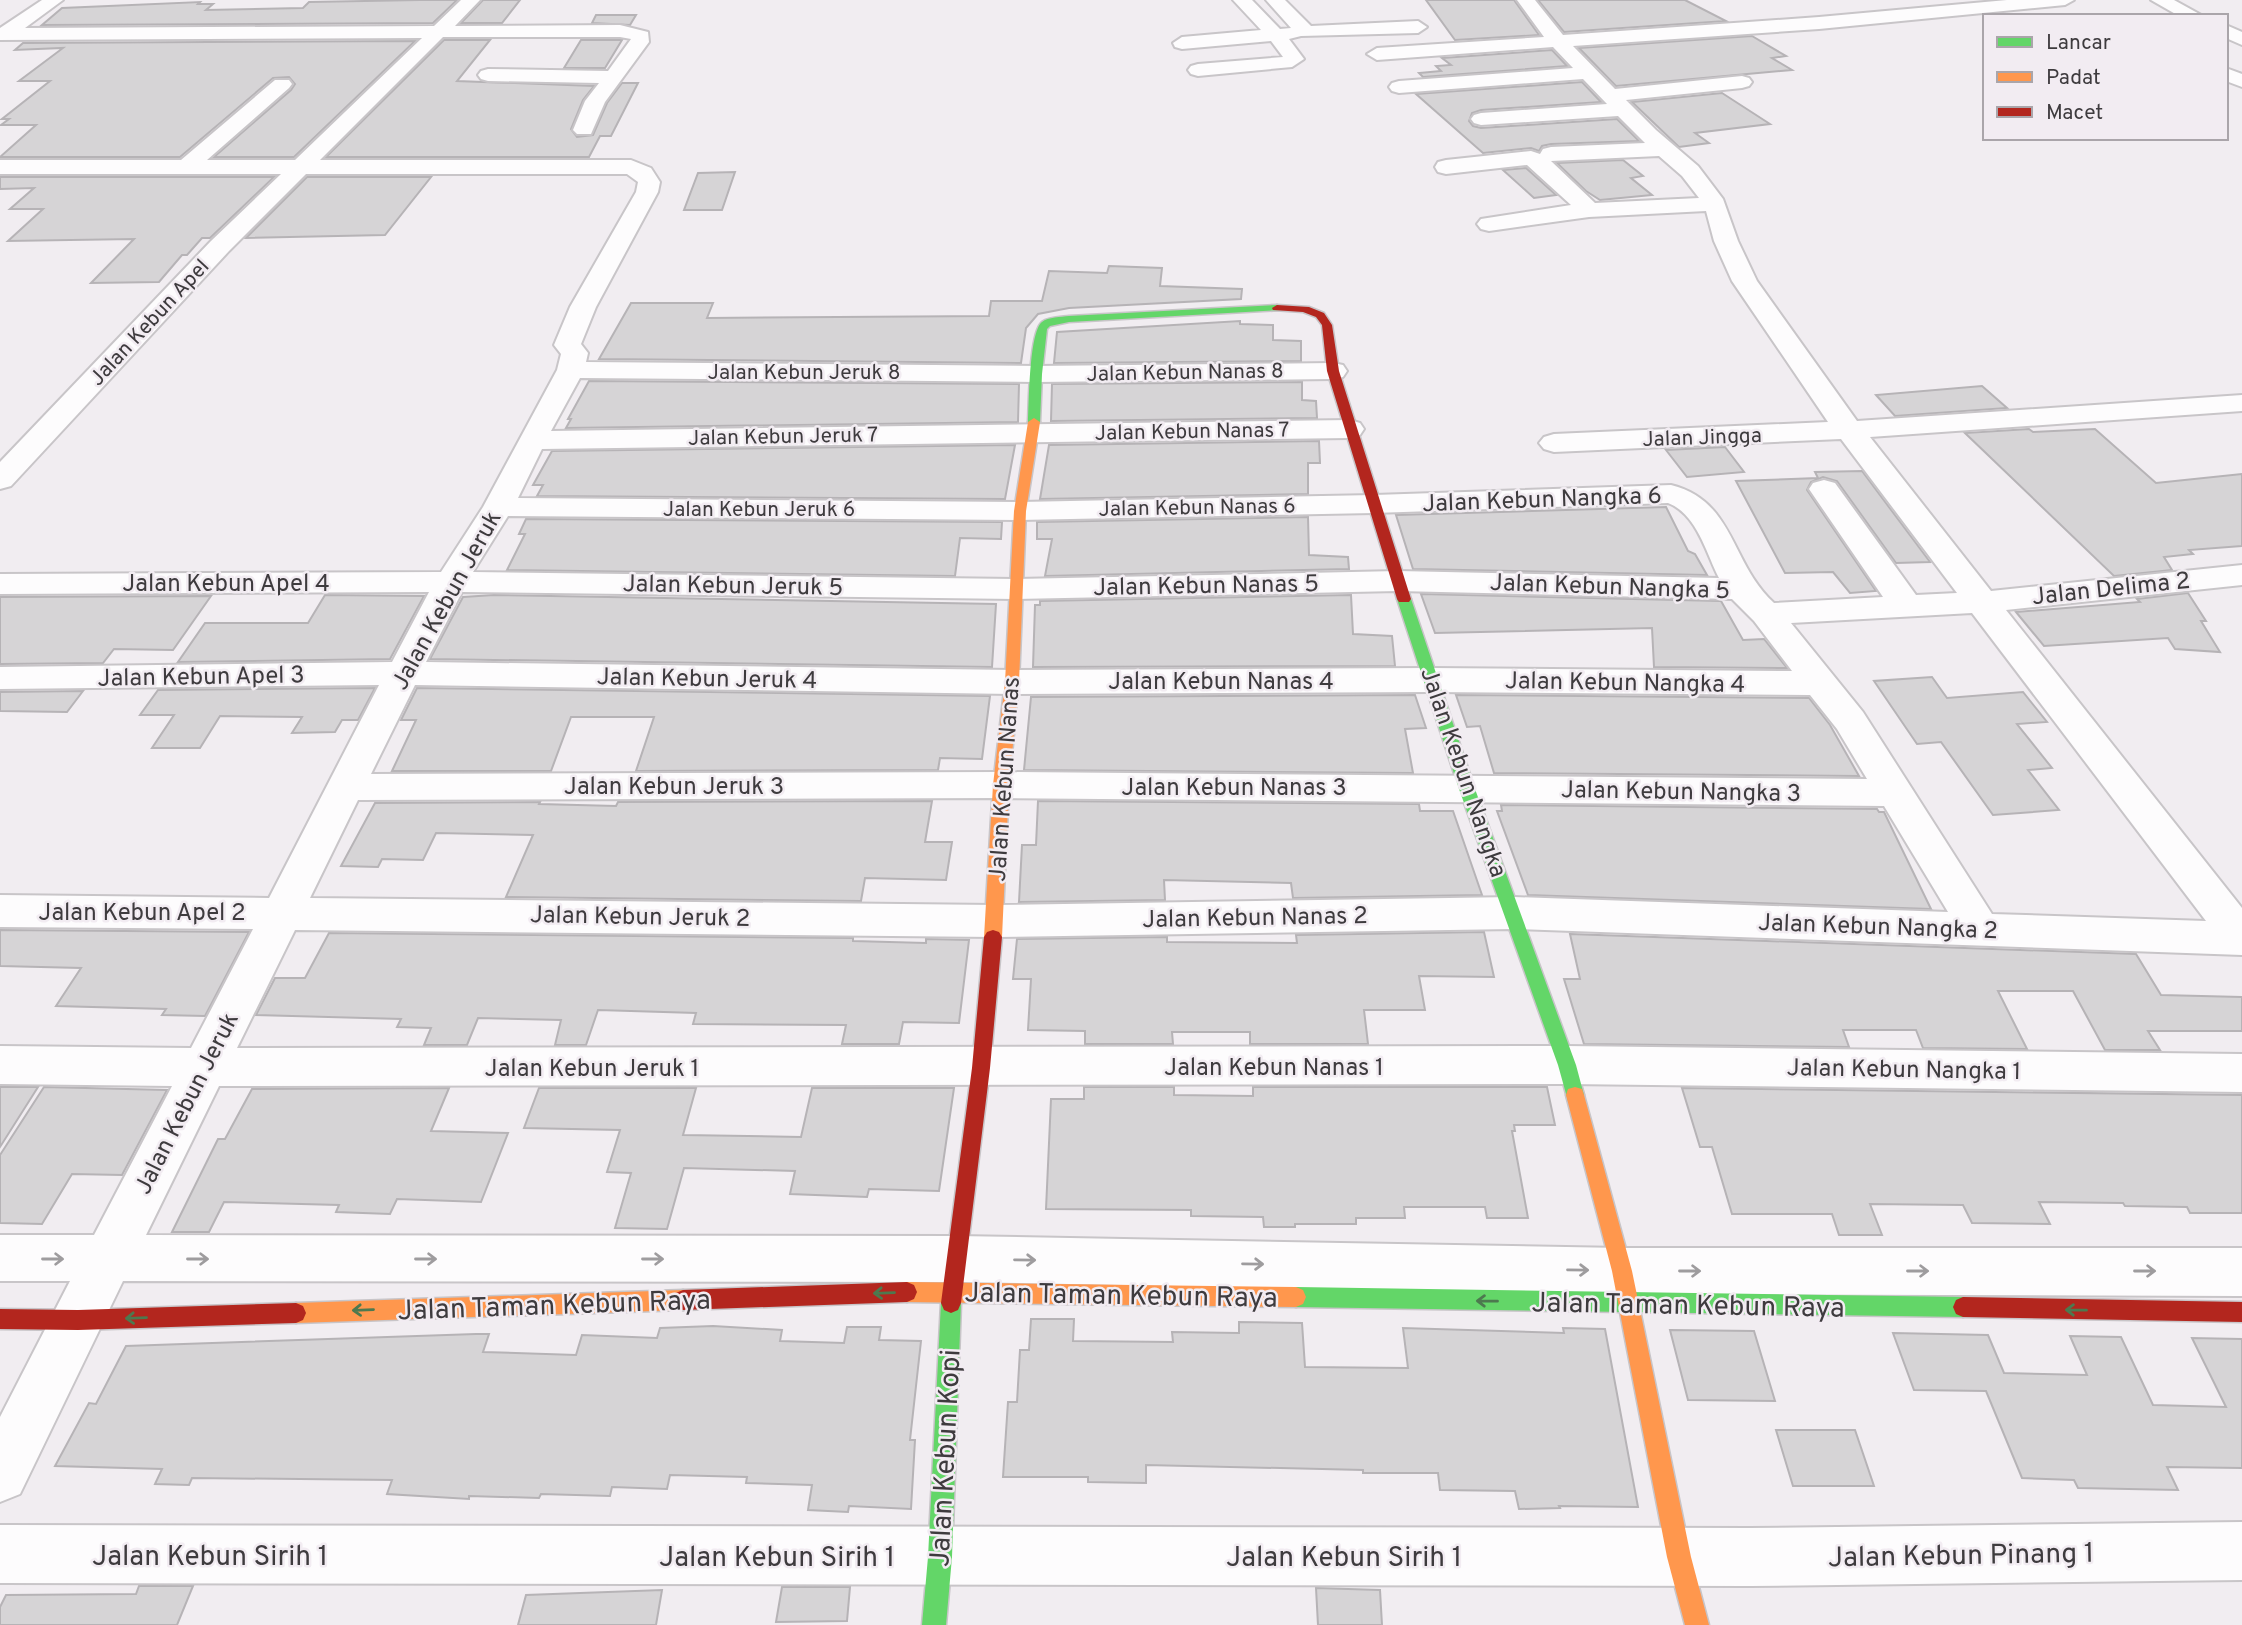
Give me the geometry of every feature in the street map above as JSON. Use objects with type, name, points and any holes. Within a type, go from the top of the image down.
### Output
[{"type":"street","points":[[1,41],[54,0]]},
{"type":"street","name":"Jalan Kebun Apel","points":[[0,480],[220,246],[471,0]]},
{"type":"street","points":[[1198,69],[1294,59],[1276,35],[1242,0]]},
{"type":"street","points":[[1526,0],[1558,42],[1617,102],[1659,156]]},
{"type":"street","points":[[1907,0],[1932,13]]},
{"type":"street","points":[[1377,54],[1819,23],[2065,0]]},
{"type":"street","points":[[2160,0],[2190,14]]},
{"type":"street","points":[[1280,4],[1306,32]]},
{"type":"street","points":[[1280,4],[1310,7]]},
{"type":"street","points":[[1789,6],[1819,23]]},
{"type":"street","points":[[302,33],[327,10]]},
{"type":"street","points":[[1486,26],[1502,46]]},
{"type":"street","points":[[1182,43],[1306,32],[1433,27]]},
{"type":"street","points":[[1,41],[30,34],[620,31],[638,34],[641,36],[640,42],[595,101],[584,130]]},
{"type":"street","points":[[1399,87],[1589,74]]},
{"type":"street","points":[[488,75],[611,77]]},
{"type":"street","points":[[1481,119],[1617,102],[1742,82]]},
{"type":"street","points":[[188,166],[282,83]]},
{"type":"street","points":[[1551,154],[1659,156],[1690,171],[1703,204],[1726,241],[1745,281],[1823,396],[2242,938]]},
{"type":"street","points":[[1446,167],[1531,158],[1542,164],[1589,211]]},
{"type":"street","points":[[0,167],[631,167],[643,173],[649,181],[647,192],[583,307],[567,345],[573,361]]},
{"type":"street","points":[[1489,224],[1589,211],[1703,204]]},
{"type":"street","name":"Jalan Kebun Nangka","points":[[1069,318],[1278,308],[1306,309],[1320,315],[1327,325],[1334,370],[1350,429],[1398,581],[1467,789],[1567,1065],[1625,1287],[1679,1557],[1697,1625]]},
{"type":"street","name":"Jalan Kebun Nanas","points":[[955,1275],[981,1068],[995,921],[1001,785],[1012,682],[1020,511],[1034,432],[1037,363],[1042,328],[1047,323],[1069,318]]},
{"type":"street","name":"Jalan Kebun Jeruk 8","points":[[573,361],[1037,363]]},
{"type":"street","name":"Jalan Kebun Jeruk","points":[[0,1474],[403,673],[451,582],[498,508],[573,361]]},
{"type":"street","name":"Jalan Kebun Nanas 8","points":[[1037,363],[1334,370]]},
{"type":"street","name":"Jalan Jingga","points":[[1554,443],[1851,430],[2242,403]]},
{"type":"street","name":"Jalan Kebun Nanas 7","points":[[1034,432],[1350,429]]},
{"type":"street","name":"Jalan Kebun Jeruk 7","points":[[532,440],[1034,432]]},
{"type":"street","points":[[1824,489],[1907,607]]},
{"type":"street","name":"Jalan Kebun Nangka 6","points":[[1374,504],[1642,494],[1685,497],[1708,526],[1753,601]]},
{"type":"street","name":"Jalan Kebun Nanas 6","points":[[1020,511],[1374,504]]},
{"type":"street","name":"Jalan Kebun Jeruk 6","points":[[498,508],[1020,511]]},
{"type":"street","name":"Jalan Delima 2","points":[[1981,602],[2242,575]]},
{"type":"street","name":"Jalan Kebun Nangka 5","points":[[1398,581],[1907,607],[1981,602]]},
{"type":"street","name":"Jalan Kebun Nanas 5","points":[[1015,589],[1398,581]]},
{"type":"street","name":"Jalan Kebun Apel 4","points":[[0,584],[451,582]]},
{"type":"street","name":"Jalan Kebun Jeruk 5","points":[[451,582],[1015,589]]},
{"type":"street","points":[[1753,601],[1850,721],[1980,930]]},
{"type":"street","name":"Jalan Kebun Apel 3","points":[[0,678],[403,673]]},
{"type":"street","name":"Jalan Kebun Jeruk 4","points":[[403,673],[1012,682]]},
{"type":"street","name":"Jalan Kebun Nanas 4","points":[[1012,682],[1431,680]]},
{"type":"street","name":"Jalan Kebun Nangka 4","points":[[1431,680],[1819,683]]},
{"type":"street","name":"Jalan Kebun Jeruk 3","points":[[348,786],[1001,785]]},
{"type":"street","name":"Jalan Kebun Nanas 3","points":[[1001,785],[1467,789]]},
{"type":"street","name":"Jalan Kebun Nangka 3","points":[[1467,789],[1894,793]]},
{"type":"street","name":"Jalan Kebun Apel 2","points":[[0,911],[284,912]]},
{"type":"street","name":"Jalan Kebun Jeruk 2","points":[[284,912],[995,921]]},
{"type":"street","name":"Jalan Kebun Nangka 2","points":[[1514,913],[2242,938]]},
{"type":"street","name":"Jalan Kebun Nanas 2","points":[[995,921],[1514,913]]},
{"type":"street","name":"Jalan Kebun Jeruk 1","points":[[0,1065],[981,1068]]},
{"type":"street","name":"Jalan Kebun Nanas 1","points":[[981,1068],[1567,1065]]},
{"type":"street","name":"Jalan Kebun Nangka 1","points":[[1567,1065],[2242,1073]]},
{"type":"street","name":"Jalan Taman Kebun Raya","points":[[0,1258],[1625,1287],[2242,1312]]},
{"type":"street","name":"Jalan Taman Kebun Raya","points":[[1625,1287],[2242,1272]]},
{"type":"street","name":"Jalan Taman Kebun Raya","points":[[0,1319],[78,1320],[955,1275]]},
{"type":"street","name":"Jalan Kebun Kopi","points":[[933,1625],[940,1557],[955,1275]]},
{"type":"street","name":"Jalan Kebun Pinang 1","points":[[1679,1557],[2242,1551]]},
{"type":"street","name":"Jalan Kebun Sirih 1","points":[[0,1554],[1679,1557]]},
{"type":"building","points":[[457,0],[433,23],[42,25],[62,8],[200,2],[198,4],[213,4],[206,10],[303,8],[309,2]]},
{"type":"building","points":[[483,0],[520,0],[502,23],[461,23]]},
{"type":"building","points":[[1426,0],[1514,0],[1539,35],[1455,40]]},
{"type":"building","points":[[1538,0],[1685,0],[1726,21],[1564,32]]},
{"type":"building","points":[[596,15],[636,15],[630,25],[592,23]]},
{"type":"building","points":[[1752,36],[1786,56],[1772,58],[1792,70],[1616,86],[1579,48]]},
{"type":"building","points":[[444,40],[490,40],[457,81],[594,86],[583,100],[571,129],[577,137],[593,135],[607,103],[622,83],[638,83],[611,136],[600,136],[589,157],[326,157]]},
{"type":"building","points":[[581,40],[622,40],[605,68],[564,68]]},
{"type":"building","points":[[415,41],[294,157],[214,157],[291,90],[295,84],[289,77],[273,78],[180,157],[0,157],[36,125],[1,125],[9,119],[2,119],[50,81],[19,81],[63,48],[15,50],[23,43]]},
{"type":"building","points":[[1552,50],[1567,66],[1423,77],[1419,73],[1441,71],[1436,66],[1451,65],[1442,58]]},
{"type":"building","points":[[1582,82],[1601,102],[1481,110],[1472,113],[1469,121],[1473,126],[1481,128],[1617,119],[1639,141],[1551,144],[1542,146],[1539,151],[1531,148],[1483,153],[1416,94]]},
{"type":"building","points":[[1722,93],[1770,124],[1695,133],[1709,143],[1679,147],[1632,102]]},
{"type":"building","points":[[1623,160],[1643,176],[1631,178],[1652,195],[1600,200],[1586,191],[1557,163]]},
{"type":"building","points":[[1526,168],[1556,195],[1534,198],[1503,170]]},
{"type":"building","points":[[735,172],[722,210],[684,210],[698,173]]},
{"type":"building","points":[[0,177],[274,177],[210,238],[202,238],[187,255],[182,255],[159,282],[91,283],[134,239],[8,241],[43,209],[10,209],[34,188],[0,189]]},
{"type":"building","points":[[307,177],[431,177],[385,235],[246,238]]},
{"type":"building","points":[[1109,266],[1162,268],[1160,286],[1242,289],[1241,299],[1069,308],[1038,314],[1026,328],[1021,363],[599,359],[631,303],[713,303],[707,318],[989,316],[991,301],[1042,301],[1049,271],[1107,273]]},
{"type":"building","points":[[1240,321],[1240,324],[1273,325],[1273,340],[1301,341],[1301,361],[1054,363],[1057,332]]},
{"type":"building","points":[[589,381],[1019,384],[1018,422],[566,428],[571,419],[568,419]]},
{"type":"building","points":[[1302,382],[1302,400],[1316,401],[1317,418],[1051,421],[1052,384]]},
{"type":"building","points":[[1982,386],[2007,408],[1895,416],[1876,395]]},
{"type":"building","points":[[2029,429],[2033,432],[2095,429],[2156,483],[2242,474],[2242,546],[2189,550],[2193,554],[2164,557],[2172,570],[2114,576],[1965,433]]},
{"type":"building","points":[[1319,441],[1320,463],[1308,463],[1308,494],[1040,499],[1049,445]]},
{"type":"building","points":[[1015,445],[1005,499],[537,496],[543,485],[533,485],[552,451]]},
{"type":"building","points":[[1725,447],[1744,472],[1687,477],[1666,450]]},
{"type":"building","points":[[1862,471],[1930,562],[1896,563],[1837,481],[1823,477],[1811,482],[1807,490],[1876,591],[1850,593],[1833,572],[1785,573],[1736,481],[1818,478],[1815,472]]},
{"type":"building","points":[[1666,507],[1688,551],[1695,554],[1707,575],[1413,569],[1396,515]]},
{"type":"building","points":[[1308,517],[1309,555],[1348,557],[1349,569],[1045,576],[1052,539],[1037,539],[1037,522]]},
{"type":"building","points":[[526,519],[1002,522],[1001,539],[960,538],[955,576],[507,570],[525,534],[519,534]]},
{"type":"building","points":[[2188,593],[2206,621],[2201,621],[2220,652],[2175,649],[2168,638],[2044,646],[2016,612],[2140,602],[2137,599]]},
{"type":"building","points":[[1421,594],[1721,601],[1743,640],[1764,639],[1787,668],[1654,667],[1652,628],[1435,633]]},
{"type":"building","points":[[325,595],[424,596],[390,659],[178,662],[205,623],[308,623]]},
{"type":"building","points":[[494,595],[996,604],[992,667],[430,659],[463,597]]},
{"type":"building","points":[[1351,595],[1353,634],[1392,636],[1395,666],[1033,667],[1035,605],[1040,605],[1040,601]]},
{"type":"building","points":[[211,596],[173,650],[114,649],[103,663],[0,664],[0,597]]},
{"type":"building","points":[[1932,677],[1947,698],[2023,692],[2047,722],[2017,724],[2052,768],[2028,770],[2059,810],[1993,815],[1941,742],[1917,744],[1874,681]]},
{"type":"building","points":[[375,688],[358,720],[342,720],[335,732],[292,733],[302,717],[220,716],[200,748],[152,748],[174,715],[140,715],[158,690]]},
{"type":"building","points":[[417,688],[990,696],[982,759],[940,758],[938,770],[636,771],[654,717],[571,717],[551,771],[392,771],[416,720],[401,720]]},
{"type":"building","points":[[83,691],[67,712],[0,711],[0,692]]},
{"type":"building","points":[[1415,695],[1426,728],[1405,729],[1413,773],[1024,770],[1031,697]]},
{"type":"building","points":[[1456,695],[1809,698],[1830,725],[1859,776],[1494,773],[1480,726],[1467,727]]},
{"type":"building","points":[[932,801],[925,842],[952,842],[946,880],[865,878],[861,901],[506,897],[533,835],[436,833],[423,860],[382,859],[378,867],[341,866],[375,803],[540,802],[539,804],[616,806],[618,802]]},
{"type":"building","points":[[1038,801],[1419,804],[1420,811],[1453,811],[1482,895],[1293,898],[1291,883],[1164,880],[1165,900],[1019,902],[1022,845],[1036,845]]},
{"type":"building","points":[[1501,805],[1877,809],[1884,812],[1931,909],[1528,895],[1497,811],[1502,811]]},
{"type":"building","points":[[0,930],[249,932],[205,1016],[162,1015],[166,1009],[56,1006],[81,968],[0,966]]},
{"type":"building","points":[[1484,932],[1494,977],[1419,976],[1425,1010],[1364,1010],[1368,1044],[1250,1044],[1250,1032],[1172,1032],[1173,1044],[1085,1044],[1085,1031],[1028,1030],[1031,979],[1013,979],[1017,939],[1167,937],[1167,942],[1297,943],[1296,935]]},
{"type":"building","points":[[329,933],[853,938],[853,941],[926,943],[926,939],[969,940],[959,1023],[903,1022],[899,1044],[842,1044],[846,1025],[693,1024],[696,1013],[598,1010],[586,1045],[555,1045],[561,1020],[478,1018],[467,1045],[424,1045],[431,1028],[397,1027],[401,1019],[256,1015],[275,978],[305,978]]},
{"type":"building","points":[[1570,934],[2136,954],[2161,995],[2242,997],[2242,1031],[2148,1031],[2160,1050],[2105,1050],[2073,991],[1998,991],[2027,1049],[1923,1048],[1916,1030],[1843,1030],[1849,1047],[1584,1044],[1564,979],[1580,979]]},
{"type":"building","points":[[0,1087],[38,1087],[0,1147]]},
{"type":"building","points":[[44,1087],[167,1090],[122,1175],[72,1174],[42,1224],[0,1223],[0,1155]]},
{"type":"building","points":[[1084,1087],[1174,1087],[1174,1095],[1253,1096],[1253,1087],[1547,1087],[1555,1125],[1514,1125],[1515,1131],[1512,1131],[1528,1218],[1487,1218],[1485,1207],[1404,1207],[1405,1218],[1356,1218],[1356,1224],[1264,1227],[1263,1217],[1191,1216],[1191,1210],[1046,1209],[1051,1099],[1084,1099]]},
{"type":"building","points":[[449,1088],[431,1131],[508,1133],[481,1202],[397,1199],[390,1214],[336,1212],[339,1205],[224,1202],[209,1232],[172,1232],[218,1139],[225,1139],[252,1089]]},
{"type":"building","points":[[539,1088],[696,1088],[683,1135],[801,1137],[812,1088],[954,1088],[939,1191],[869,1189],[867,1197],[790,1194],[795,1171],[684,1168],[667,1229],[615,1228],[631,1173],[607,1172],[620,1130],[524,1128]]},
{"type":"building","points":[[1682,1088],[2242,1095],[2242,1213],[2190,1213],[2187,1207],[2125,1206],[2123,1203],[2039,1202],[2050,1224],[1972,1223],[1963,1205],[1870,1204],[1882,1235],[1839,1235],[1832,1214],[1732,1214],[1712,1147],[1700,1147]]},
{"type":"building","points":[[1031,1319],[1074,1319],[1073,1341],[1173,1342],[1172,1332],[1239,1333],[1239,1322],[1302,1323],[1305,1367],[1408,1368],[1403,1328],[1564,1333],[1563,1328],[1605,1329],[1638,1507],[1559,1506],[1560,1508],[1519,1509],[1515,1491],[1440,1490],[1438,1473],[1146,1465],[1146,1483],[1088,1482],[1088,1477],[1003,1477],[1008,1402],[1017,1402],[1020,1350],[1029,1350]]},
{"type":"building","points":[[713,1326],[782,1330],[780,1341],[844,1343],[847,1327],[881,1327],[879,1340],[921,1341],[910,1440],[915,1440],[911,1509],[849,1506],[848,1512],[808,1510],[812,1485],[746,1483],[747,1477],[670,1475],[667,1489],[612,1487],[610,1496],[541,1494],[539,1498],[469,1496],[469,1499],[387,1494],[392,1480],[192,1478],[189,1485],[155,1484],[162,1469],[55,1466],[89,1403],[96,1404],[126,1346],[489,1334],[483,1352],[576,1355],[582,1335],[657,1338],[660,1328]]},
{"type":"building","points":[[1670,1330],[1754,1331],[1775,1401],[1688,1400]]},
{"type":"building","points":[[1893,1333],[1988,1335],[2004,1373],[2087,1375],[2070,1336],[2121,1337],[2153,1405],[2226,1407],[2192,1338],[2242,1339],[2242,1468],[2167,1467],[2178,1490],[2078,1488],[2074,1480],[2022,1478],[1986,1391],[1914,1390]]},
{"type":"building","points":[[1776,1430],[1855,1430],[1874,1486],[1793,1486]]},
{"type":"building","points":[[139,1586],[193,1586],[177,1625],[0,1625],[0,1607],[6,1595],[136,1594]]},
{"type":"building","points":[[782,1587],[850,1587],[847,1621],[776,1622]]},
{"type":"building","points":[[1316,1588],[1380,1590],[1382,1625],[1318,1625]]},
{"type":"building","points":[[662,1590],[656,1625],[518,1625],[526,1595]]},
{"type":"traffic: fast","points":[[1034,422],[1042,328],[1047,323],[1069,319],[1277,308]]},
{"type":"traffic: fast","points":[[1404,599],[1467,789],[1567,1065],[1575,1095]]},
{"type":"traffic: fast","points":[[1296,1297],[1963,1307]]},
{"type":"traffic: fast","points":[[934,1625],[940,1557],[951,1303]]},
{"type":"traffic: slow","points":[[993,937],[1001,785],[1012,682],[1020,511],[1034,422]]},
{"type":"traffic: slow","points":[[1575,1095],[1622,1271],[1679,1557],[1697,1625]]},
{"type":"traffic: slow","points":[[907,1292],[1296,1297]]},
{"type":"traffic: slow","points":[[296,1313],[683,1300]]},
{"type":"traffic: jam","points":[[1277,308],[1305,309],[1320,315],[1327,325],[1333,371],[1404,599]]},
{"type":"traffic: jam","points":[[951,1303],[981,1068],[993,937]]},
{"type":"traffic: jam","points":[[683,1300],[907,1292]]},
{"type":"traffic: jam","points":[[1963,1307],[2242,1312]]},
{"type":"traffic: jam","points":[[0,1319],[78,1320],[296,1313]]}]
